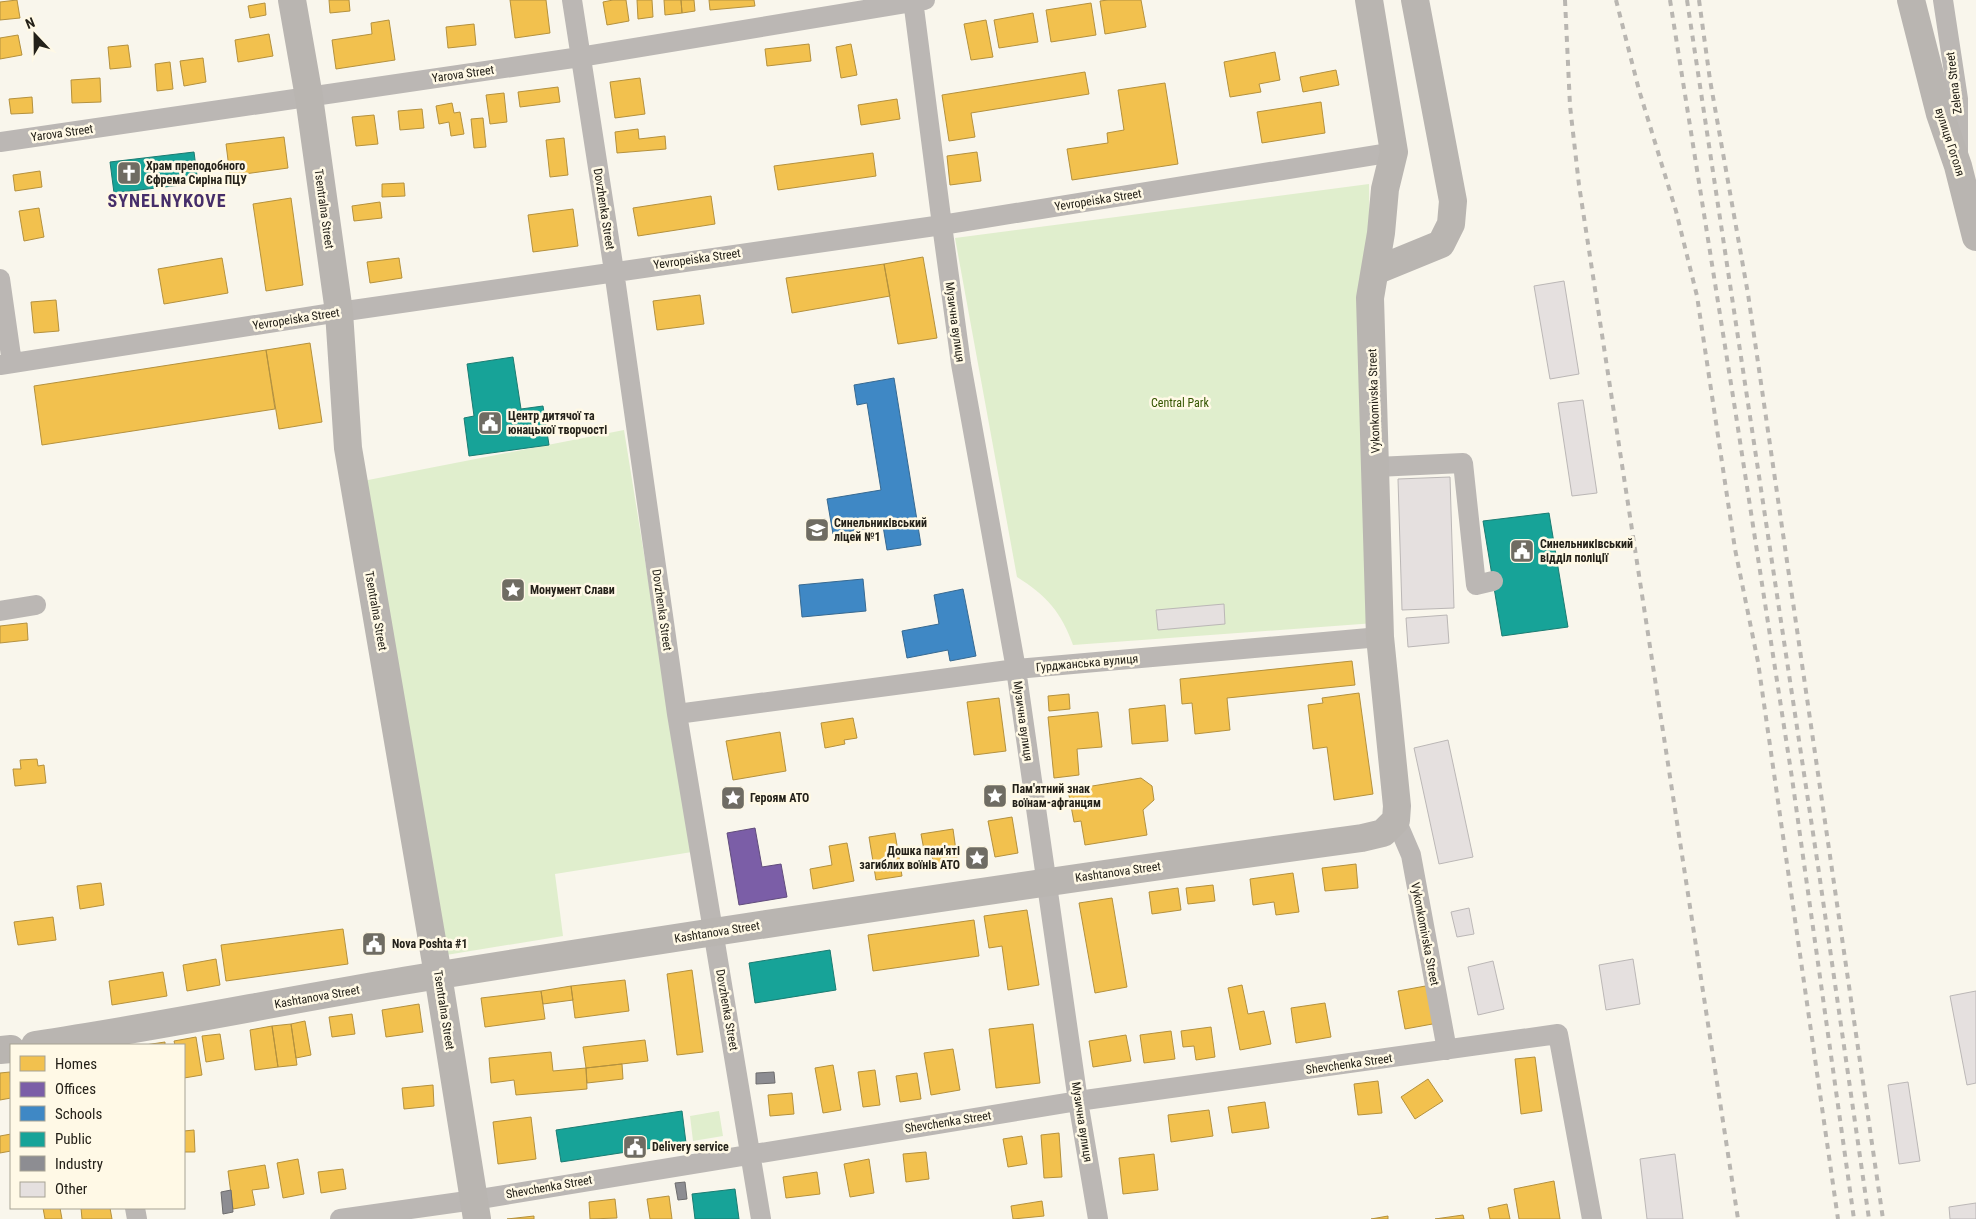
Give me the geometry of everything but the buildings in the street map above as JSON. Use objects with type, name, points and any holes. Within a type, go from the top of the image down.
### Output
[{"type":"street","name":"Tsentralna Street","points":[[292,0],[339,312],[348,448],[438,975],[475,1210]]},
{"type":"street","name":"Dovzhenka Street","points":[[572,0],[614,271],[676,714],[761,1219]]},
{"type":"street","name":"Vykonkomivska Street","points":[[1370,0],[1394,152],[1385,189],[1370,298],[1380,637],[1397,813],[1410,855],[1447,1050]]},
{"type":"street","points":[[1375,271],[1441,244],[1451,224],[1453,201],[1415,0]]},
{"type":"street","name":"вулиця Гоголя","points":[[1911,0],[1940,114],[1958,166],[1975,227]]},
{"type":"street","name":"Zelena Street","points":[[1943,0],[1958,99],[1958,166]]},
{"type":"street","name":"Yarova Street","points":[[0,142],[580,57],[917,1]]},
{"type":"street","name":"Музична вулиця","points":[[917,1],[942,225],[961,364],[1016,669],[1078,1101],[1098,1219]]},
{"type":"street","name":"Yevropeiska Street","points":[[6,364],[614,271],[942,225],[1394,152]]},
{"type":"street","points":[[0,279],[6,364]]},
{"type":"street","points":[[1376,466],[1463,463],[1476,585],[1493,581]]},
{"type":"street","points":[[0,611],[36,605]]},
{"type":"street","name":"Гурджанська вулиця","points":[[676,714],[1016,669],[1380,637]]},
{"type":"street","name":"Kashtanova Street","points":[[50,1044],[111,1040],[438,975],[1046,881],[1362,838],[1383,833],[1397,813]]},
{"type":"street","name":"Shevchenka Street","points":[[340,1219],[475,1210],[751,1153],[1078,1101],[1558,1034],[1592,1219]]},
{"type":"green space","name":"Central Park","points":[[1369,184],[1375,623],[1073,645],[1064,623],[1052,606],[1045,598],[1017,577],[955,238]]},
{"type":"green space","points":[[624,430],[692,852],[555,874],[563,936],[440,956],[363,481]]},
{"type":"green space","points":[[719,1111],[723,1136],[693,1141],[690,1116]]},
{"type":"railway","points":[[1565,0],[1570,106],[1579,185],[1738,1219]]},
{"type":"railway","points":[[1616,0],[1639,90],[1676,211],[1697,296],[1735,549],[1758,662],[1838,1219]]},
{"type":"railway","points":[[1670,0],[1792,778],[1854,1219]]},
{"type":"railway","points":[[1687,0],[1818,866],[1869,1219]]},
{"type":"railway","points":[[1699,0],[1710,80],[1748,294],[1883,1219]]},
{"type":"place","name":"Храм преподобного Єфрема Сиріна ПЦУ","points":[[129,173]]},
{"type":"place","name":"Центр дитячої та юнацької творчості","points":[[490,423]]},
{"type":"place","name":"Синельниківський ліцей №1","points":[[817,530]]},
{"type":"place","name":"Синельниківський відділ поліції","points":[[1522,551]]},
{"type":"place","name":"Монумент Слави","points":[[513,590]]},
{"type":"place","name":"Пам'ятний знак воїнам-афганцям","points":[[995,796]]},
{"type":"place","name":"Героям АТО","points":[[733,798]]},
{"type":"place","name":"Дошка пам'яті загиблих воїнів АТО","points":[[977,858]]},
{"type":"place","name":"Nova Poshta #1","points":[[374,944]]},
{"type":"place","name":"Delivery service","points":[[635,1147]]},
{"type":"district","name":"SYNELNYKOVE","points":[[167,201]]}]
